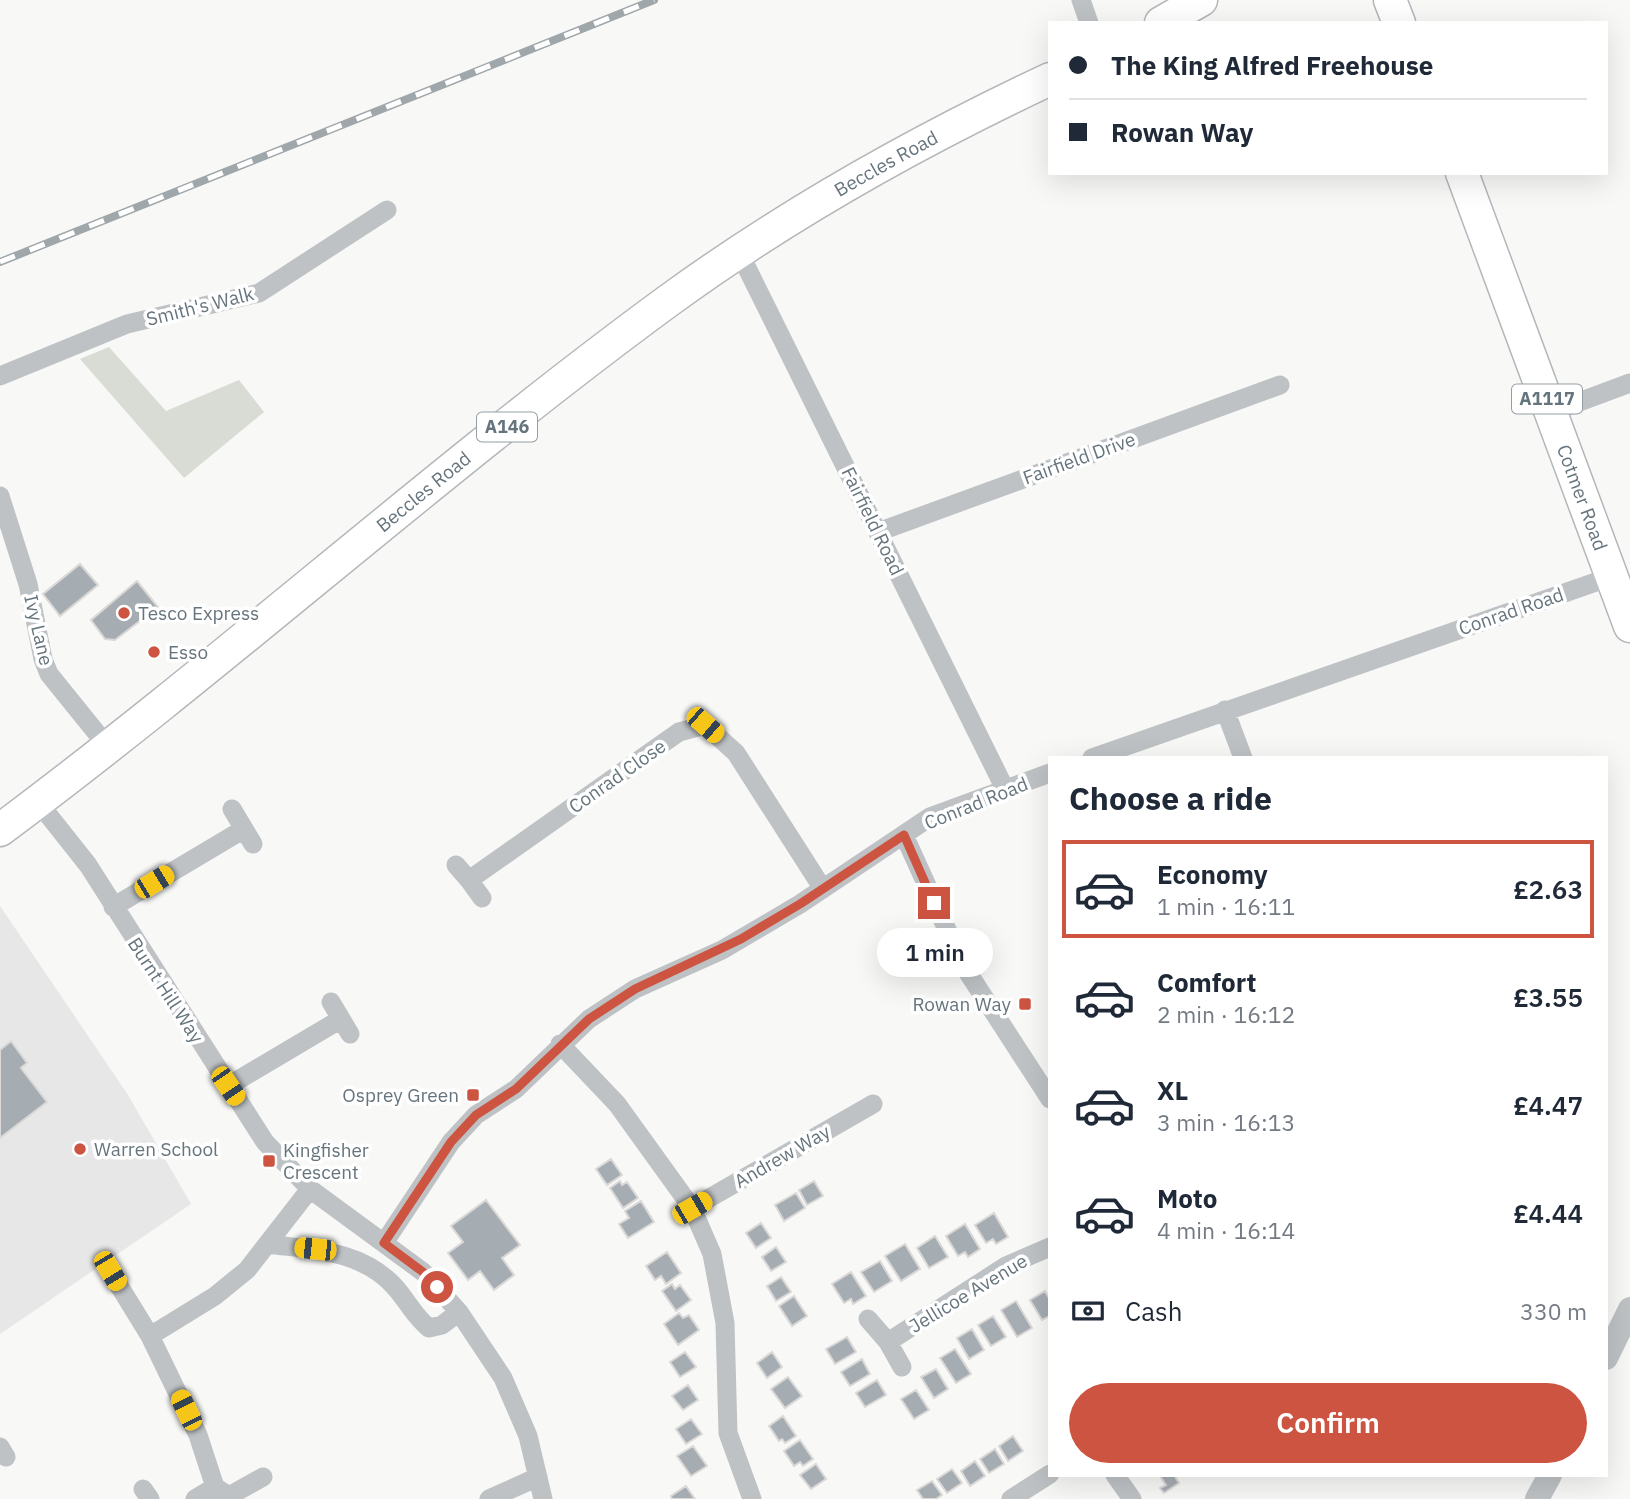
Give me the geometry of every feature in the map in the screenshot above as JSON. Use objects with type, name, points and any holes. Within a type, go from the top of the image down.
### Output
[{"type":"highway","points":[[1164,21],[1201,0]]},
{"type":"highway","points":[[1390,0],[1398,21]]},
{"type":"highway","name":"Beccles Road","points":[[0,830],[669,301],[869,174],[1048,80]]},
{"type":"highway","name":"Cotmer Road","points":[[1463,175],[1630,626]]},
{"type":"street","points":[[1081,0],[1088,21]]},
{"type":"street","name":"Smith's Walk","points":[[0,376],[127,324],[259,293],[387,210]]},
{"type":"street","name":"Fairfield Road","points":[[740,254],[1005,789]]},
{"type":"street","points":[[1552,412],[1630,383]]},
{"type":"street","name":"Fairfield Drive","points":[[878,532],[1280,385]]},
{"type":"street","name":"Ivy Lane","points":[[0,496],[28,584],[43,659],[49,674],[108,747]]},
{"type":"street","name":"Conrad Road","points":[[1098,756],[1613,576]]},
{"type":"street","points":[[1225,710],[1242,756]]},
{"type":"street","name":"Conrad Close","points":[[469,880],[679,733],[705,725],[736,752],[822,889]]},
{"type":"street","name":"Conrad Road","points":[[384,1243],[451,1142],[476,1115],[516,1089],[589,1019],[635,989],[722,950],[822,889],[930,817],[1048,774]]},
{"type":"street","name":"Burnt Hill Way","points":[[38,802],[88,865],[265,1142],[310,1189],[423,1272],[458,1312],[503,1378],[528,1436],[543,1499]]},
{"type":"street","points":[[113,907],[248,837],[232,809]]},
{"type":"street","points":[[904,835],[963,965],[1048,1096]]},
{"type":"street","points":[[456,865],[482,898]]},
{"type":"street","points":[[228,1086],[346,1026],[331,1002]]},
{"type":"street","points":[[560,1044],[617,1104],[692,1208],[712,1254],[726,1323],[728,1433],[752,1499]]},
{"type":"street","name":"Andrew Way","points":[[692,1208],[873,1104]]},
{"type":"street","points":[[150,1336],[215,1296],[247,1270],[310,1189]]},
{"type":"street","points":[[268,1244],[354,1257],[394,1285],[419,1320],[429,1328],[442,1325],[458,1312]]},
{"type":"street","name":"Jellicoe Avenue","points":[[888,1342],[1006,1266],[1048,1248]]},
{"type":"street","points":[[110,1271],[150,1336],[198,1435],[215,1487],[229,1496],[263,1477]]},
{"type":"street","points":[[1608,1354],[1630,1309]]},
{"type":"street","name":"Jellicoe Avenue","points":[[868,1319],[888,1342],[902,1367]]},
{"type":"street","points":[[1011,1499],[1048,1475]]},
{"type":"street","points":[[489,1499],[538,1477]]},
{"type":"street","points":[[1116,1477],[1132,1499]]},
{"type":"street","points":[[1537,1499],[1549,1477]]},
{"type":"street","points":[[195,1499],[215,1487]]},
{"type":"shaded area","points":[[109,347],[166,411],[239,380],[264,412],[184,478],[80,359]]},
{"type":"shaded area","name":"Warren School","points":[[0,906],[128,1095],[191,1204],[0,1334]]},
{"type":"building","points":[[80,564],[98,585],[60,616],[43,594]]},
{"type":"building","name":"Tesco Express","points":[[137,581],[158,607],[115,640],[105,639],[91,620]]},
{"type":"building","points":[[11,1041],[27,1063],[21,1068],[47,1102],[0,1138],[0,1050]]},
{"type":"building","points":[[611,1159],[622,1175],[607,1185],[596,1169]]},
{"type":"building","points":[[620,1181],[622,1185],[627,1182],[638,1198],[623,1208],[610,1188]]},
{"type":"building","points":[[814,1181],[823,1196],[807,1205],[799,1190]]},
{"type":"building","points":[[796,1193],[805,1208],[784,1221],[775,1205]]},
{"type":"building","points":[[486,1200],[520,1245],[502,1258],[514,1275],[494,1290],[480,1271],[468,1280],[448,1253],[463,1242],[451,1226]]},
{"type":"building","points":[[641,1201],[654,1222],[628,1238],[619,1224],[629,1218],[625,1211]]},
{"type":"building","points":[[994,1213],[1008,1237],[996,1244],[993,1239],[986,1243],[975,1225]]},
{"type":"building","points":[[761,1223],[771,1238],[756,1248],[746,1233]]},
{"type":"building","points":[[965,1224],[980,1249],[968,1257],[965,1252],[958,1256],[946,1236]]},
{"type":"building","points":[[935,1236],[948,1257],[929,1268],[917,1248]]},
{"type":"building","points":[[905,1244],[920,1269],[901,1281],[885,1256]]},
{"type":"building","points":[[776,1247],[786,1262],[771,1271],[762,1257]]},
{"type":"building","points":[[667,1252],[681,1273],[666,1284],[661,1276],[655,1280],[646,1266]]},
{"type":"building","points":[[880,1261],[892,1281],[874,1292],[861,1272]]},
{"type":"building","points":[[851,1272],[866,1296],[853,1304],[851,1299],[844,1303],[832,1284]]},
{"type":"building","points":[[781,1277],[791,1292],[776,1301],[767,1286]]},
{"type":"building","points":[[672,1284],[675,1289],[680,1285],[691,1300],[676,1311],[662,1291]]},
{"type":"building","points":[[1045,1291],[1048,1296],[1048,1317],[1042,1320],[1030,1300]]},
{"type":"building","points":[[794,1296],[807,1316],[792,1326],[779,1306]]},
{"type":"building","points":[[1016,1301],[1032,1328],[1017,1337],[1001,1310]]},
{"type":"building","points":[[679,1313],[683,1318],[689,1315],[699,1330],[678,1345],[664,1324]]},
{"type":"building","points":[[993,1316],[1006,1337],[991,1346],[978,1325]]},
{"type":"building","points":[[972,1329],[984,1350],[969,1359],[957,1338]]},
{"type":"building","points":[[847,1337],[856,1352],[835,1364],[826,1349]]},
{"type":"building","points":[[955,1349],[971,1374],[956,1383],[940,1358]]},
{"type":"building","points":[[685,1352],[696,1367],[680,1377],[670,1362]]},
{"type":"building","points":[[772,1352],[782,1367],[767,1378],[757,1363]]},
{"type":"building","points":[[862,1359],[870,1374],[850,1386],[841,1372]]},
{"type":"building","points":[[936,1369],[948,1389],[934,1398],[921,1377]]},
{"type":"building","points":[[788,1377],[802,1396],[785,1408],[771,1389]]},
{"type":"building","points":[[877,1380],[886,1395],[865,1407],[856,1393]]},
{"type":"building","points":[[688,1385],[698,1400],[683,1410],[672,1396]]},
{"type":"building","points":[[916,1390],[929,1410],[914,1419],[901,1399]]},
{"type":"building","points":[[783,1416],[796,1436],[785,1443],[782,1439],[779,1441],[769,1426]]},
{"type":"building","points":[[691,1419],[702,1434],[686,1444],[676,1429]]},
{"type":"building","points":[[1013,1436],[1023,1451],[1008,1461],[999,1446]]},
{"type":"building","points":[[800,1440],[813,1459],[803,1466],[800,1462],[794,1466],[784,1451]]},
{"type":"building","points":[[693,1446],[707,1466],[691,1476],[677,1456]]},
{"type":"building","points":[[995,1449],[1004,1464],[989,1473],[980,1459]]},
{"type":"building","points":[[975,1461],[985,1476],[970,1486],[961,1471]]},
{"type":"building","points":[[816,1464],[826,1479],[811,1489],[800,1475]]},
{"type":"building","points":[[952,1469],[962,1483],[947,1493],[937,1479]]},
{"type":"building","points":[[1161,1477],[1175,1477],[1179,1483],[1164,1493],[1160,1488],[1166,1485]]},
{"type":"building","points":[[932,1481],[942,1495],[936,1499],[923,1499],[917,1490]]},
{"type":"building","points":[[686,1486],[695,1499],[672,1499],[671,1496]]},
{"type":"railway","points":[[0,262],[654,0]]},
{"type":"place","name":"Tesco Express","points":[[124,613]]},
{"type":"place","name":"Esso","points":[[154,652]]},
{"type":"place","name":"Rowan Way","points":[[1025,1004]]},
{"type":"place","name":"Osprey Green","points":[[473,1095]]},
{"type":"place","name":"Warren School","points":[[80,1149]]},
{"type":"place","name":"Kingfisher Crescent","points":[[269,1161]]},
{"type":"route","points":[[437,1287],[423,1272],[384,1243],[451,1142],[476,1115],[516,1089],[589,1019],[635,989],[741,939],[800,904],[904,835],[934,903]]}]
